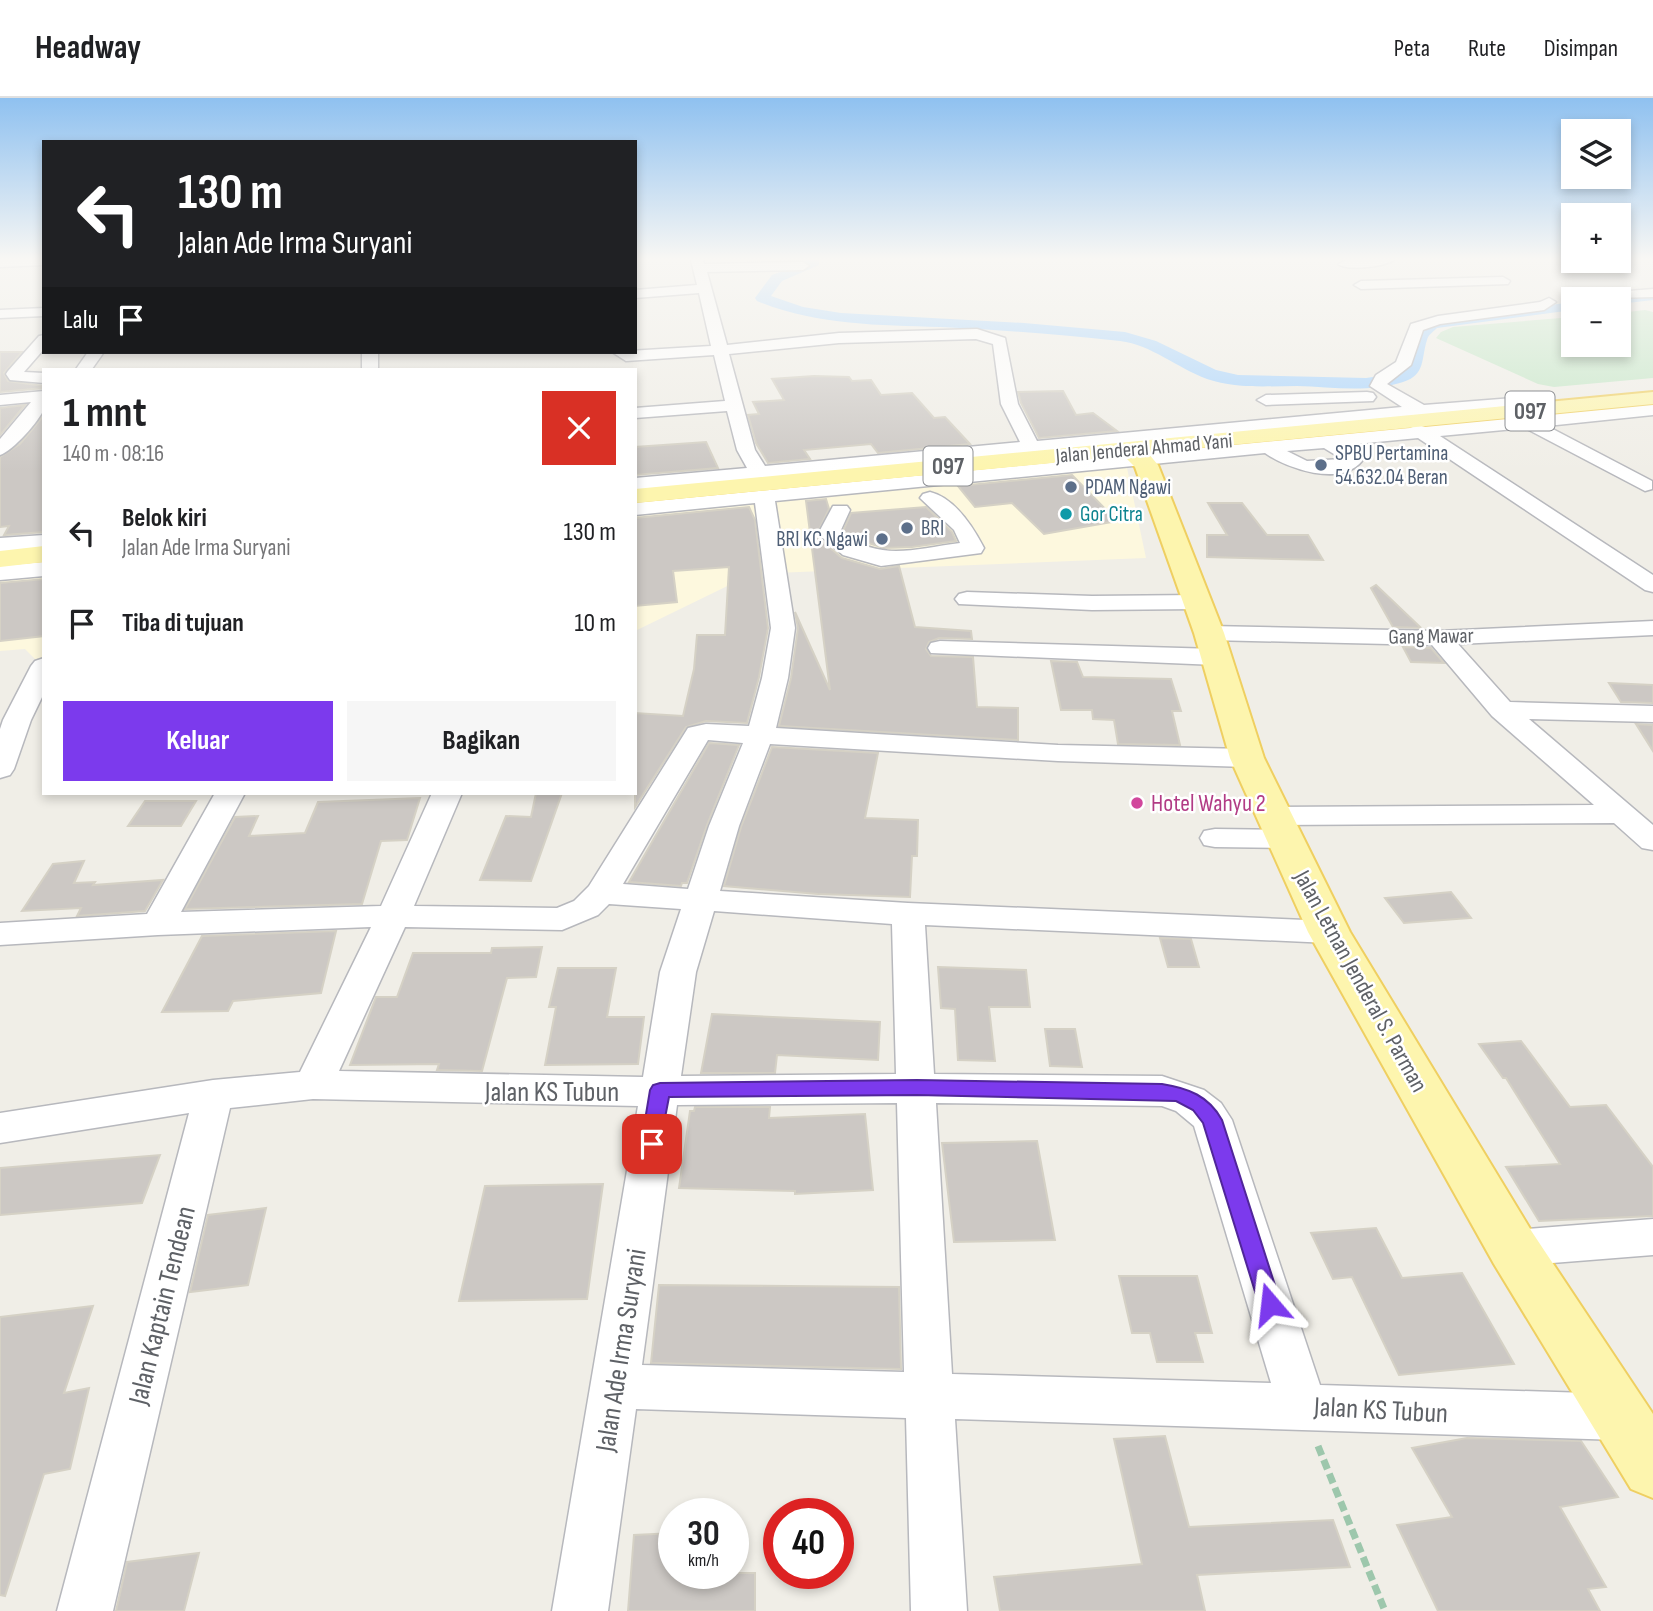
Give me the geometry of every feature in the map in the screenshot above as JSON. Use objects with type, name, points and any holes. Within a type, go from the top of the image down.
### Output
[{"type":"main road","name":"Jalan Jenderal Ahmad Yani","points":[[637,496],[764,484],[917,488],[1037,452],[1136,454],[1653,398]]},
{"type":"main road","name":"Jalan Letnan Jenderal S. Parman","points":[[1136,454],[1208,631],[1247,758],[1329,932],[1513,1248],[1653,1468]]},
{"type":"main road","points":[[0,559],[42,554]]},
{"type":"street","name":"Jalan Ade Irma Suryani","points":[[580,1611],[678,972],[724,826],[760,735],[775,678],[783,628],[764,484],[746,450],[720,362],[714,331]]},
{"type":"street","points":[[1415,331],[1403,365],[1380,382],[1423,423],[1653,585]]},
{"type":"street","points":[[623,354],[720,362],[771,347],[839,338],[977,334],[991,337],[999,341],[1002,374],[1014,418],[1037,452]]},
{"type":"street","points":[[42,341],[14,374],[24,379],[42,378]]},
{"type":"street","points":[[917,488],[1136,454],[1329,443],[1423,423],[1653,388]]},
{"type":"street","points":[[0,400],[42,396]]},
{"type":"street","points":[[1266,400],[1396,397]]},
{"type":"street","points":[[0,449],[8,434],[42,398]]},
{"type":"street","points":[[637,413],[734,405]]},
{"type":"street","points":[[637,509],[764,484],[1037,452],[1423,423],[1529,423],[1653,410]]},
{"type":"street","points":[[1529,423],[1645,485]]},
{"type":"street","points":[[8,434],[42,432]]},
{"type":"street","points":[[1270,448],[1294,465],[1303,467],[1346,465],[1352,461],[1350,456],[1329,443]]},
{"type":"street","points":[[637,484],[764,484]]},
{"type":"street","points":[[823,485],[836,509],[850,510],[829,534],[852,550],[881,559],[973,548],[963,527],[917,488]]},
{"type":"street","points":[[0,545],[42,541]]},
{"type":"street","points":[[0,573],[42,569]]},
{"type":"street","points":[[967,599],[1092,603],[1208,631]]},
{"type":"street","name":"Gang Mawar","points":[[1208,631],[1439,638],[1653,628]]},
{"type":"street","points":[[940,648],[1208,631]]},
{"type":"street","points":[[1439,638],[1502,710],[1653,841]]},
{"type":"street","points":[[0,769],[17,720],[42,670]]},
{"type":"street","points":[[1502,710],[1653,714]]},
{"type":"street","points":[[0,934],[158,924],[394,916],[562,919],[586,908],[601,893],[698,734],[706,732],[1058,753],[1247,758]]},
{"type":"street","points":[[158,924],[229,795]]},
{"type":"street","points":[[0,1128],[214,1096],[313,1085],[394,916],[446,795]]},
{"type":"street","points":[[1215,838],[1279,828],[1621,814]]},
{"type":"street","points":[[601,893],[908,914],[1329,932]]},
{"type":"street","points":[[908,914],[939,1611]]},
{"type":"street","name":"Jalan KS Tubun","points":[[313,1085],[588,1093],[917,1088],[1162,1091],[1180,1094],[1200,1105],[1212,1120],[1303,1408],[1620,1417]]},
{"type":"street","name":"Jalan Kaptain Tendean","points":[[85,1611],[214,1096]]},
{"type":"street","points":[[1513,1248],[1653,1237]]},
{"type":"street","points":[[614,1385],[1303,1408]]},
{"type":"path","points":[[1303,1408],[1385,1611]]},
{"type":"shaded area","points":[[1107,467],[1127,468],[1146,558],[752,574],[637,630],[637,513]]},
{"type":"shaded area","points":[[42,571],[42,666],[25,649],[0,651],[0,576]]},
{"type":"green space","points":[[1444,331],[1561,331],[1561,357],[1631,357],[1631,331],[1653,331],[1653,378],[1554,387],[1538,384],[1436,338]]},
{"type":"building","points":[[0,352],[22,352],[4,373],[8,381],[42,386],[42,388],[0,392]]},
{"type":"building","points":[[849,377],[852,381],[871,380],[881,395],[912,393],[934,418],[945,417],[970,444],[878,453],[871,444],[804,450],[810,459],[768,463],[756,443],[748,415],[759,414],[753,402],[784,400],[772,379]]},
{"type":"building","points":[[1063,391],[1076,415],[1093,413],[1117,431],[1039,438],[1018,392]]},
{"type":"building","points":[[25,405],[0,435],[0,408]]},
{"type":"building","points":[[42,417],[42,532],[4,535],[9,526],[0,527],[0,457],[20,444]]},
{"type":"building","points":[[706,442],[718,468],[637,475],[637,447]]},
{"type":"building","points":[[1072,475],[1117,521],[1044,534],[1012,503],[975,507],[958,486]]},
{"type":"building","points":[[826,499],[829,509],[816,536],[842,558],[880,569],[899,566],[915,627],[971,631],[972,639],[939,638],[929,642],[926,649],[931,656],[973,657],[977,707],[1018,708],[1018,740],[779,726],[791,678],[798,628],[795,612],[830,690],[806,501]]},
{"type":"building","points":[[1208,503],[1242,503],[1267,535],[1308,535],[1323,560],[1207,557],[1207,535],[1227,535]]},
{"type":"building","points":[[749,507],[755,520],[768,628],[747,723],[706,721],[686,727],[635,807],[637,713],[683,716],[694,669],[697,635],[725,635],[729,567],[673,571],[677,602],[637,606],[637,518]]},
{"type":"building","name":"BRI","points":[[926,507],[952,532],[956,541],[884,548],[856,539],[843,531],[851,513]]},
{"type":"building","points":[[42,579],[42,636],[0,641],[0,583]]},
{"type":"building","points":[[1376,585],[1421,628],[1393,627],[1371,588]]},
{"type":"building","points":[[1403,647],[1431,648],[1444,663],[1411,662]]},
{"type":"building","points":[[1051,661],[1077,662],[1083,677],[1171,679],[1181,711],[1172,711],[1180,745],[1118,744],[1114,720],[1093,719],[1092,710],[1061,710]]},
{"type":"building","points":[[1609,683],[1653,685],[1653,703],[1621,702]]},
{"type":"building","points":[[1636,724],[1653,725],[1653,751]]},
{"type":"building","points":[[709,743],[739,745],[687,883],[682,883],[681,886],[629,882]]},
{"type":"building","points":[[772,747],[878,753],[865,818],[918,820],[917,856],[912,856],[910,897],[818,894],[724,886],[741,827]]},
{"type":"building","points":[[536,795],[561,795],[531,881],[480,880],[506,816],[531,817]]},
{"type":"building","points":[[420,798],[407,840],[381,841],[362,904],[185,909],[235,817],[258,816],[249,836],[305,833],[318,802]]},
{"type":"building","points":[[145,801],[196,801],[181,826],[128,826]]},
{"type":"building","points":[[84,861],[74,883],[95,882],[93,885],[163,880],[145,911],[77,916],[81,908],[22,911],[53,864]]},
{"type":"building","points":[[1451,892],[1471,918],[1404,923],[1385,898]]},
{"type":"building","points":[[336,931],[321,993],[233,1001],[228,1011],[162,1012],[202,936]]},
{"type":"building","points":[[1160,938],[1191,939],[1199,967],[1168,967]]},
{"type":"building","points":[[542,947],[536,977],[507,978],[482,1071],[437,1070],[439,1064],[350,1065],[376,997],[397,997],[413,953],[491,953],[492,948]]},
{"type":"building","points":[[938,967],[1026,970],[1030,1007],[989,1007],[995,1061],[958,1060],[955,1009],[941,1008]]},
{"type":"building","points":[[558,968],[616,968],[607,1017],[644,1017],[638,1064],[545,1065],[556,1007],[549,1007]]},
{"type":"building","points":[[712,1014],[880,1022],[878,1060],[777,1055],[775,1073],[701,1073]]},
{"type":"building","points":[[1045,1029],[1075,1029],[1082,1067],[1050,1066]]},
{"type":"building","points":[[1521,1041],[1570,1107],[1606,1105],[1653,1167],[1653,1216],[1539,1221],[1506,1167],[1560,1164],[1506,1078],[1503,1078],[1479,1044]]},
{"type":"building","points":[[695,1107],[770,1107],[769,1118],[865,1114],[873,1190],[795,1194],[795,1191],[679,1188],[690,1111],[694,1111]]},
{"type":"building","points":[[1037,1141],[1055,1240],[954,1242],[942,1143]]},
{"type":"building","points":[[160,1155],[142,1203],[0,1215],[0,1168]]},
{"type":"building","points":[[603,1184],[587,1299],[459,1301],[485,1186]]},
{"type":"building","points":[[266,1208],[248,1285],[190,1292],[208,1215]]},
{"type":"building","points":[[1376,1228],[1402,1278],[1462,1273],[1514,1364],[1399,1375],[1352,1277],[1333,1279],[1311,1233]]},
{"type":"building","points":[[1119,1276],[1197,1276],[1212,1333],[1195,1333],[1203,1362],[1157,1362],[1150,1333],[1132,1333]]},
{"type":"building","points":[[659,1285],[899,1287],[901,1369],[651,1363]]},
{"type":"building","points":[[93,1306],[64,1393],[89,1388],[70,1469],[44,1474],[5,1596],[0,1595],[0,1317]]},
{"type":"building","points":[[1165,1436],[1189,1527],[1333,1520],[1350,1567],[1197,1575],[1205,1611],[1000,1611],[994,1577],[1142,1564],[1114,1439]]},
{"type":"building","points":[[1467,1438],[1581,1441],[1618,1497],[1560,1507],[1606,1587],[1588,1589],[1600,1611],[1438,1611],[1397,1525],[1452,1517],[1412,1448]]},
{"type":"building","points":[[658,1534],[658,1589],[749,1589],[749,1573],[755,1573],[755,1611],[628,1611],[634,1535]]},
{"type":"building","points":[[199,1553],[184,1611],[116,1611],[127,1562]]},
{"type":"waterway","points":[[1070,331],[1125,337],[1151,344],[1222,378],[1353,383],[1392,380],[1407,374],[1416,359],[1419,337],[1425,331]]},
{"type":"place","name":"SPBU Pertamina 54.632.04 Beran","points":[[1321,465]]},
{"type":"place","name":"PDAM Ngawi","points":[[1071,487]]},
{"type":"place","name":"Gor Citra","points":[[1066,514]]},
{"type":"place","name":"BRI","points":[[907,528]]},
{"type":"place","name":"BRI KC Ngawi","points":[[882,539]]},
{"type":"place","name":"Hotel Wahyu 2","points":[[1137,803]]},
{"type":"route","points":[[652,1144],[660,1090],[917,1088],[1162,1091],[1180,1094],[1200,1105],[1212,1120],[1270,1304]]}]
